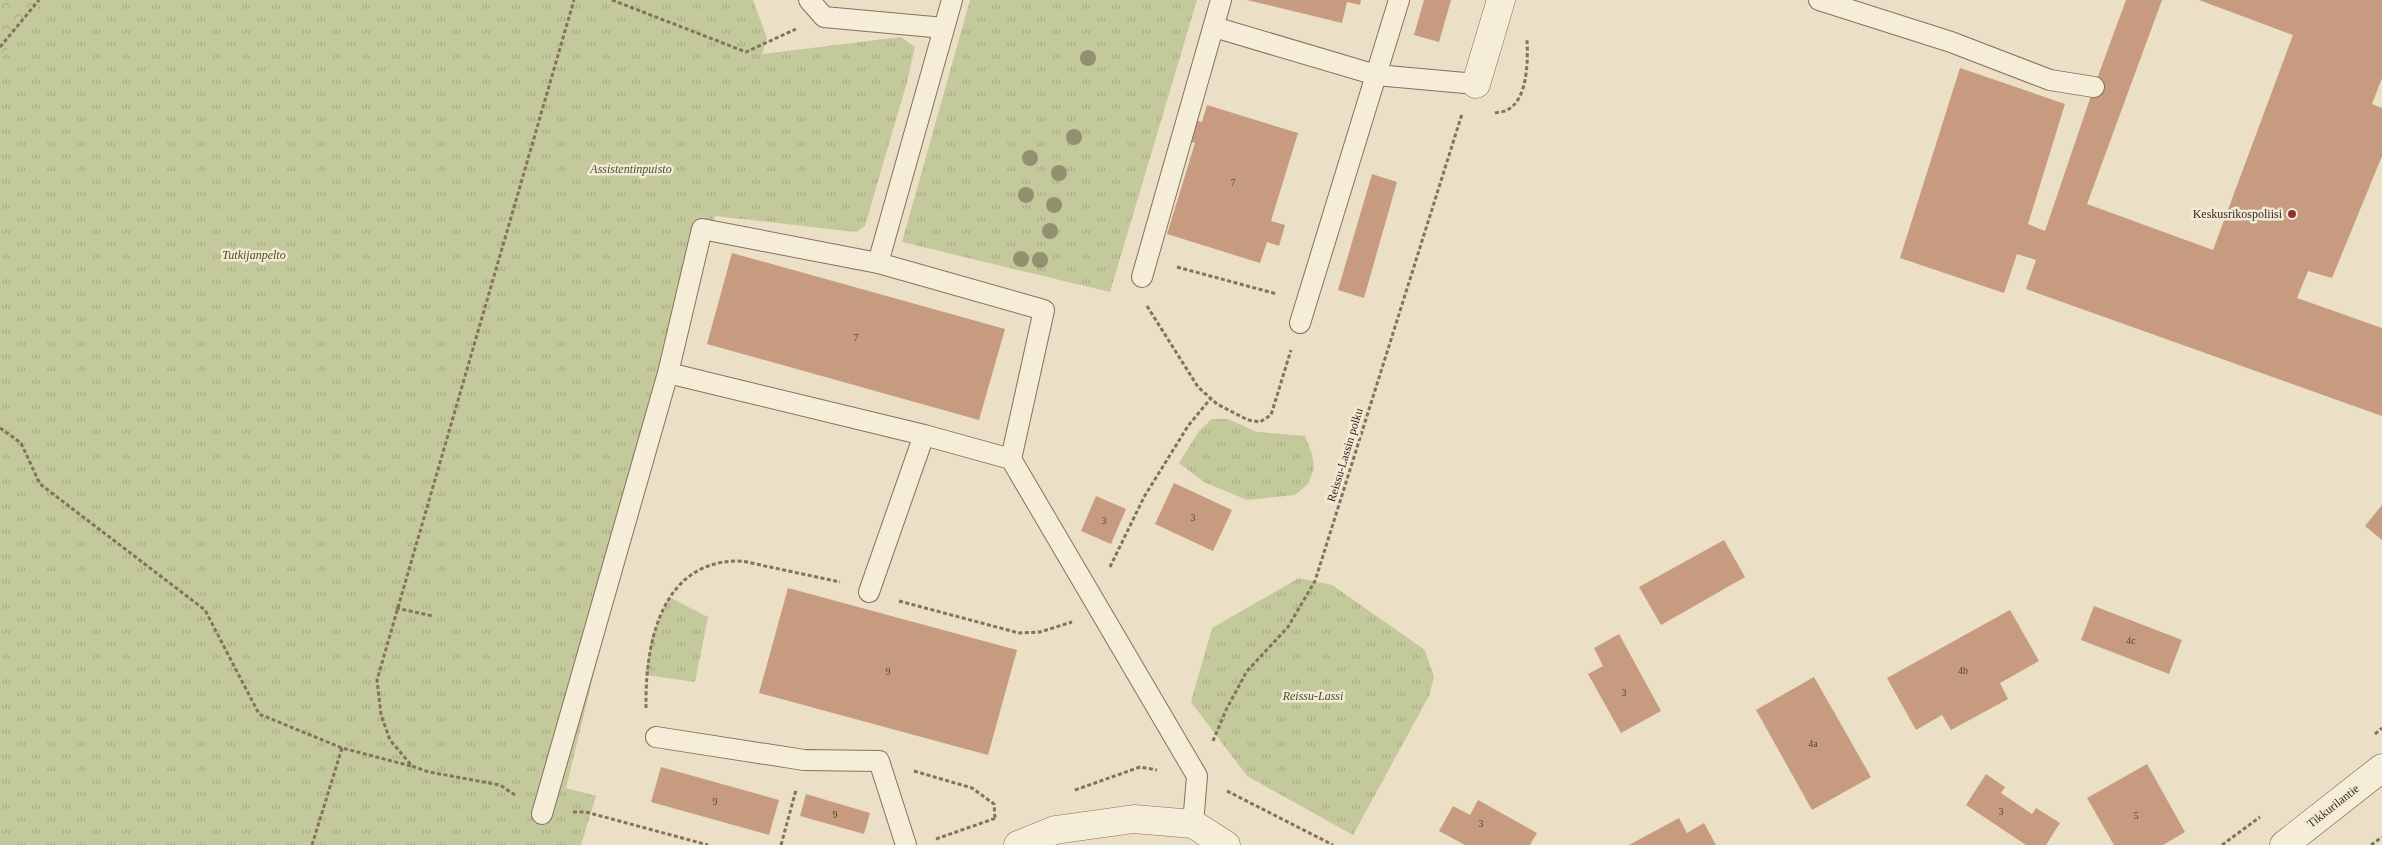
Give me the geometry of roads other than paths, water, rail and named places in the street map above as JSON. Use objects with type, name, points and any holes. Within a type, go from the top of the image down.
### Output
[{"type":"street","points":[[1476,84],[1500,0]]},
{"type":"street","name":"Tikkurilantie","points":[[2284,845],[2382,768]]},
{"type":"street","points":[[1018,845],[1055,830],[1134,819],[1193,824],[1226,845]]},
{"type":"lane","points":[[809,0],[824,17],[944,28]]},
{"type":"lane","points":[[878,263],[952,0]]},
{"type":"lane","points":[[1144,268],[1222,0]]},
{"type":"lane","points":[[1300,323],[1399,0]]},
{"type":"lane","points":[[1819,0],[1950,42],[2050,80],[2094,87]]},
{"type":"lane","points":[[1214,27],[1376,75],[1476,84]]},
{"type":"lane","points":[[542,814],[668,373],[702,229],[878,263],[1044,310],[1011,459],[1197,776],[1193,824]]},
{"type":"lane","points":[[668,373],[1011,459]]},
{"type":"lane","points":[[869,592],[924,436]]},
{"type":"lane","points":[[656,737],[804,760],[879,761],[906,845]]},
{"type":"place","name":"Keskusrikospoliisi","points":[[2292,214]]},
{"type":"park label","name":"Assistentinpuisto","points":[[631,169]]},
{"type":"park label","name":"Tutkijanpelto","points":[[254,255]]},
{"type":"park label","name":"Reissu-Lassi","points":[[1313,696]]}]
